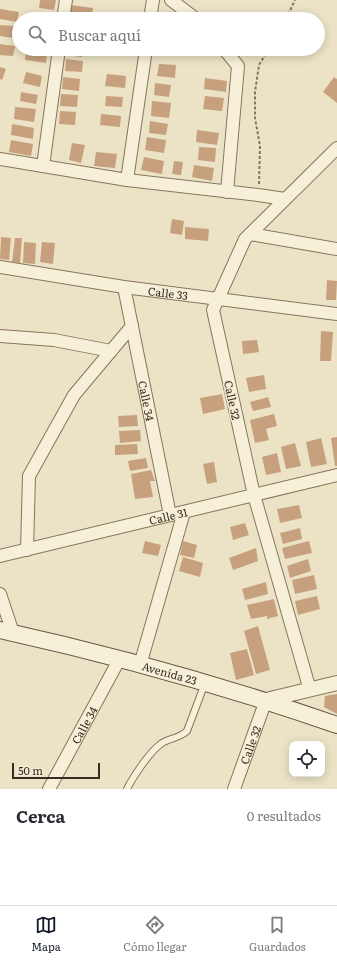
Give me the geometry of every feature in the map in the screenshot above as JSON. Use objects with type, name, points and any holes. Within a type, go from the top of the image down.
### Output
[{"type":"main road","name":"Avenida 23","points":[[7,631],[140,665],[266,700],[337,725]]},
{"type":"street","points":[[64,12],[66,0]]},
{"type":"street","points":[[151,12],[153,0]]},
{"type":"street","points":[[171,0],[187,12]]},
{"type":"street","points":[[43,166],[58,56]]},
{"type":"street","points":[[127,180],[145,56]]},
{"type":"street","points":[[227,192],[238,66],[230,56]]},
{"type":"street","name":"Calle 32","points":[[310,690],[254,495],[212,310],[218,300],[244,239],[337,148]]},
{"type":"street","points":[[0,160],[127,180],[227,192],[258,194],[285,199]]},
{"type":"street","points":[[250,234],[337,249]]},
{"type":"street","name":"Calle 33","points":[[0,267],[124,287],[337,314]]},
{"type":"street","name":"Calle 34","points":[[124,287],[170,515]]},
{"type":"street","points":[[27,550],[29,476],[74,395],[132,326]]},
{"type":"street","points":[[0,336],[54,340],[111,351]]},
{"type":"street","name":"Calle 31","points":[[0,556],[337,476]]},
{"type":"street","points":[[140,665],[184,512]]},
{"type":"street","points":[[0,594],[7,631]]},
{"type":"street","name":"Calle 34","points":[[49,789],[119,660]]},
{"type":"street","points":[[266,700],[337,683]]},
{"type":"street","name":"Calle 32","points":[[234,789],[266,700]]},
{"type":"lane","points":[[127,789],[156,748],[163,742],[183,735],[187,731],[205,683]]},
{"type":"path","points":[[289,12],[295,0]]},
{"type":"path","points":[[258,194],[260,146],[256,118],[256,86],[259,65],[265,56]]},
{"type":"building","points":[[40,0],[56,0],[54,10],[39,8]]},
{"type":"building","points":[[71,5],[93,8],[92,12],[70,12]]},
{"type":"building","points":[[0,9],[19,12],[12,12],[12,21],[0,19]]},
{"type":"building","points":[[0,25],[12,26],[12,38],[0,36]]},
{"type":"building","points":[[0,44],[12,46],[12,56],[0,55]]},
{"type":"building","points":[[25,56],[47,56],[46,63],[25,60]]},
{"type":"building","points":[[66,59],[83,61],[82,72],[65,71]]},
{"type":"building","points":[[159,64],[176,65],[175,78],[157,76]]},
{"type":"building","points":[[0,67],[6,69],[2,80],[0,79]]},
{"type":"building","points":[[26,72],[42,76],[40,87],[23,83]]},
{"type":"building","points":[[107,74],[126,76],[125,88],[105,86]]},
{"type":"building","points":[[63,77],[80,79],[79,91],[62,89]]},
{"type":"building","points":[[334,77],[337,79],[337,103],[323,92]]},
{"type":"building","points":[[205,78],[227,81],[226,92],[204,89]]},
{"type":"building","points":[[155,83],[171,85],[169,97],[154,95]]},
{"type":"building","points":[[21,92],[38,95],[36,104],[20,101]]},
{"type":"building","points":[[61,94],[78,95],[77,107],[60,106]]},
{"type":"building","points":[[106,96],[123,97],[122,107],[105,106]]},
{"type":"building","points":[[205,96],[224,98],[222,111],[203,109]]},
{"type":"building","points":[[152,101],[171,103],[169,118],[151,116]]},
{"type":"building","points":[[15,107],[36,109],[34,122],[14,119]]},
{"type":"building","points":[[60,111],[76,112],[75,125],[59,124]]},
{"type":"building","points":[[101,114],[121,116],[120,127],[100,125]]},
{"type":"building","points":[[150,121],[168,124],[166,135],[149,133]]},
{"type":"building","points":[[12,124],[34,128],[33,139],[11,135]]},
{"type":"building","points":[[197,130],[219,133],[217,145],[196,142]]},
{"type":"building","points":[[147,137],[166,140],[164,153],[145,150]]},
{"type":"building","points":[[11,140],[33,144],[31,156],[9,152]]},
{"type":"building","points":[[72,143],[85,145],[81,163],[69,160]]},
{"type":"building","points":[[199,147],[216,148],[215,162],[198,160]]},
{"type":"building","points":[[96,152],[117,154],[115,168],[94,166]]},
{"type":"building","points":[[144,157],[164,161],[162,174],[141,170]]},
{"type":"building","points":[[174,161],[183,162],[181,175],[172,174]]},
{"type":"building","points":[[194,165],[214,168],[212,181],[192,177]]},
{"type":"building","points":[[172,219],[184,221],[182,235],[170,233]]},
{"type":"building","points":[[185,227],[209,229],[208,241],[185,239]]},
{"type":"building","points":[[1,237],[11,238],[9,260],[0,259]]},
{"type":"building","points":[[15,238],[22,238],[20,263],[12,262]]},
{"type":"building","points":[[24,242],[36,243],[35,264],[23,263]]},
{"type":"building","points":[[42,242],[55,243],[53,264],[40,262]]},
{"type":"building","points":[[327,280],[337,281],[336,300],[326,300]]},
{"type":"building","points":[[321,331],[333,332],[331,361],[320,361]]},
{"type":"building","points":[[257,340],[259,352],[243,354],[242,341]]},
{"type":"building","points":[[264,375],[266,389],[249,392],[246,378]]},
{"type":"building","points":[[222,394],[225,409],[203,414],[200,398]]},
{"type":"building","points":[[268,397],[271,407],[253,411],[250,402]]},
{"type":"building","points":[[274,414],[277,426],[266,429],[269,440],[255,443],[250,420]]},
{"type":"building","points":[[137,415],[138,426],[119,427],[118,416]]},
{"type":"building","points":[[140,430],[141,441],[120,443],[119,431]]},
{"type":"building","points":[[337,437],[337,466],[335,466],[331,438]]},
{"type":"building","points":[[321,438],[327,464],[311,467],[306,442]]},
{"type":"building","points":[[295,443],[301,466],[286,469],[281,447]]},
{"type":"building","points":[[137,444],[138,454],[115,455],[115,445]]},
{"type":"building","points":[[277,453],[281,472],[266,475],[262,457]]},
{"type":"building","points":[[146,458],[148,468],[130,471],[128,461]]},
{"type":"building","points":[[214,462],[217,482],[207,484],[203,464]]},
{"type":"building","points":[[151,470],[155,481],[150,481],[153,497],[135,499],[131,474]]},
{"type":"building","points":[[299,505],[302,518],[280,523],[277,509]]},
{"type":"building","points":[[245,523],[249,535],[233,540],[230,527]]},
{"type":"building","points":[[300,528],[302,539],[283,544],[280,533]]},
{"type":"building","points":[[145,541],[161,545],[158,556],[142,553]]},
{"type":"building","points":[[183,541],[197,545],[194,558],[180,555]]},
{"type":"building","points":[[309,541],[312,553],[285,559],[282,548]]},
{"type":"building","points":[[256,548],[258,561],[233,570],[229,558]]},
{"type":"building","points":[[183,557],[203,563],[200,577],[179,571]]},
{"type":"building","points":[[308,559],[311,571],[290,578],[287,566]]},
{"type":"building","points":[[314,575],[317,589],[295,594],[292,580]]},
{"type":"building","points":[[266,582],[268,594],[245,600],[242,589]]},
{"type":"building","points":[[317,596],[320,609],[298,615],[295,601]]},
{"type":"building","points":[[274,599],[278,616],[267,619],[267,616],[251,619],[247,605]]},
{"type":"building","points":[[258,626],[270,670],[256,674],[244,631]]},
{"type":"building","points":[[247,649],[254,675],[236,680],[230,653]]},
{"type":"building","points":[[337,694],[337,714],[324,707],[325,696]]}]
